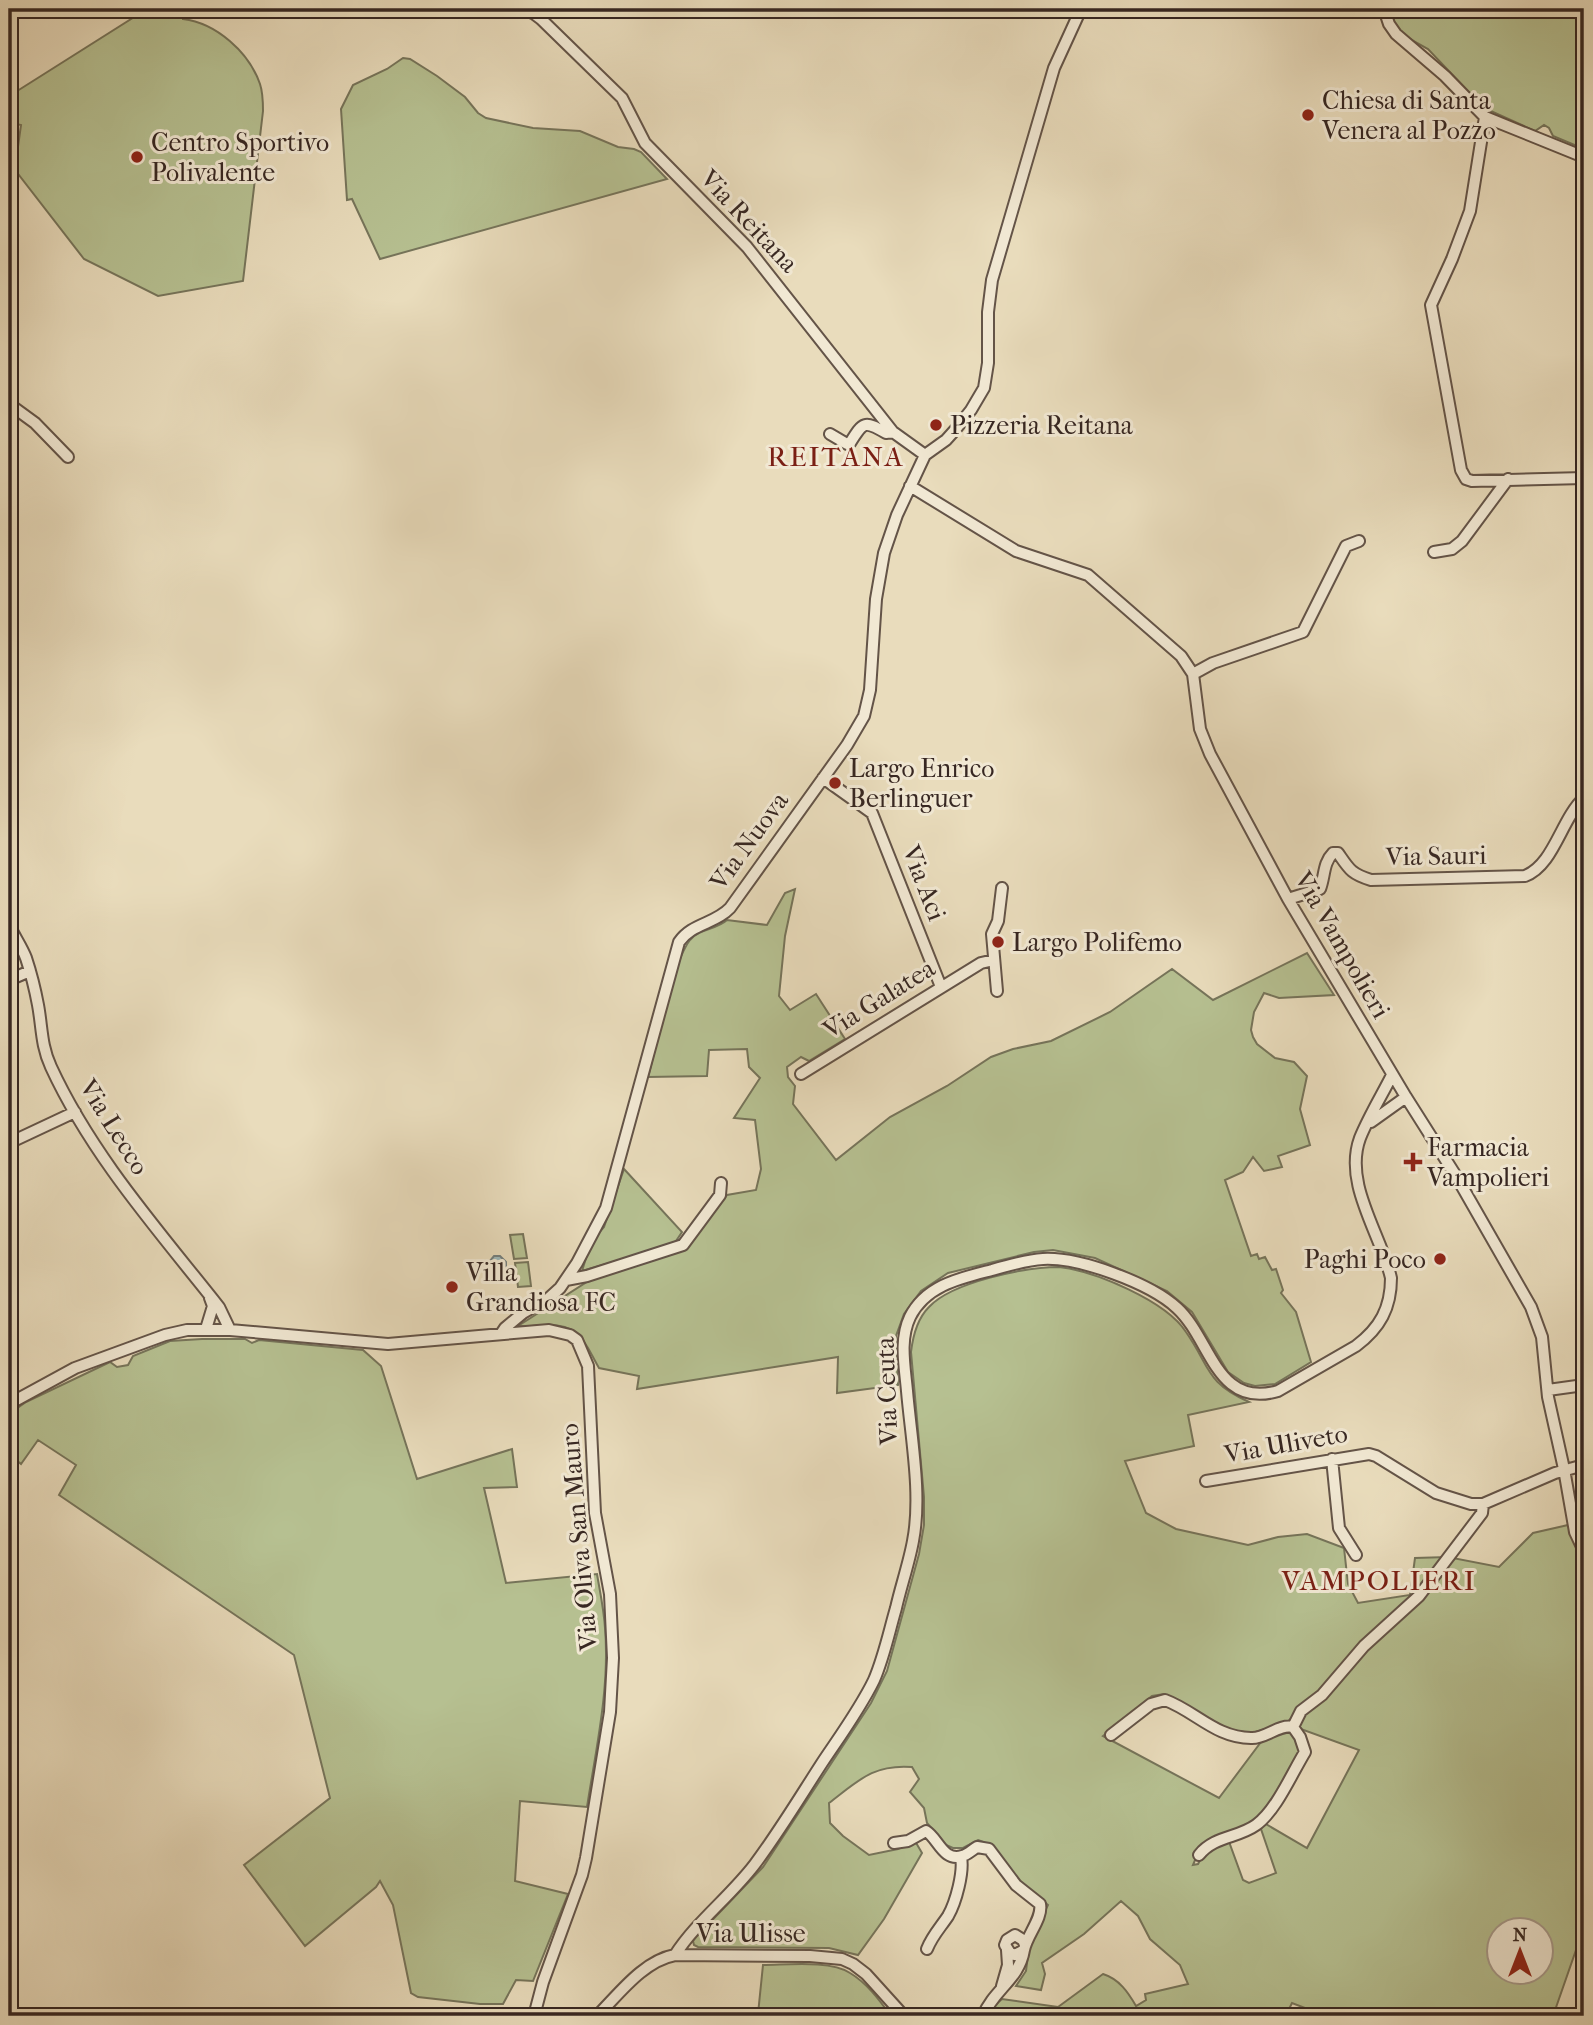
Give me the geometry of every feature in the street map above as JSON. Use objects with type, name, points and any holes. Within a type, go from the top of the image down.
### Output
[{"type":"street","name":"Via Reitana","points":[[521,9],[540,14],[622,98],[645,143],[747,247],[893,432],[925,455]]},
{"type":"street","points":[[925,455],[931,453],[955,430],[984,388],[988,363],[988,312],[992,280],[1054,68],[1082,9]]},
{"type":"street","points":[[1384,9],[1396,34],[1446,76],[1485,117],[1584,158]]},
{"type":"street","points":[[1485,117],[1470,211],[1452,260],[1434,296],[1431,313],[1461,470],[1466,479],[1472,481],[1584,478]]},
{"type":"street","points":[[9,404],[35,423],[68,457]]},
{"type":"street","points":[[830,434],[847,444],[859,428],[866,424],[886,433],[893,432]]},
{"type":"street","name":"Via Nuova","points":[[501,1334],[523,1313],[549,1298],[566,1280],[607,1208],[679,942],[691,928],[723,916],[730,908],[847,745],[866,709],[880,572],[890,533],[925,455]]},
{"type":"street","points":[[1434,552],[1452,549],[1462,541],[1508,479]]},
{"type":"street","points":[[910,486],[1016,551],[1088,575],[1181,656],[1193,674],[1213,663],[1303,632],[1346,547],[1359,541]]},
{"type":"street","name":"Via Vampolieri","points":[[1193,674],[1198,720],[1207,747],[1288,899],[1392,1075],[1456,1176],[1531,1307],[1542,1337],[1548,1390],[1575,1532],[1584,1551]]},
{"type":"street","name":"Via Aci","points":[[823,778],[872,813],[941,988]]},
{"type":"street","name":"Via Sauri","points":[[1288,899],[1320,889],[1324,869],[1333,853],[1338,853],[1344,865],[1354,874],[1371,880],[1525,876],[1538,868],[1547,857],[1566,819],[1584,798]]},
{"type":"street","points":[[996,991],[992,934],[998,921],[1002,888]]},
{"type":"street","name":"Via Lecco","points":[[9,925],[30,971],[38,1007],[41,1039],[50,1065],[75,1112],[119,1181],[210,1296],[228,1321],[230,1330]]},
{"type":"street","name":"Via Galatea","points":[[801,1074],[981,963],[994,960]]},
{"type":"street","points":[[9,980],[30,971]]},
{"type":"street","name":"Via Ceuta","points":[[675,1955],[687,1937],[756,1864],[863,1699],[879,1668],[914,1531],[916,1496],[903,1352],[907,1325],[919,1304],[938,1288],[952,1281],[1021,1262],[1053,1258],[1079,1262],[1149,1290],[1174,1305],[1194,1329],[1223,1378],[1233,1386],[1253,1394],[1278,1391],[1368,1337],[1383,1318],[1388,1305],[1391,1292],[1388,1267],[1358,1184],[1358,1148],[1392,1075]]},
{"type":"street","points":[[1368,1123],[1406,1097]]},
{"type":"street","points":[[9,1143],[75,1112]]},
{"type":"street","points":[[566,1280],[587,1276],[683,1245],[720,1195],[721,1183]]},
{"type":"street","points":[[206,1329],[213,1306],[210,1296]]},
{"type":"street","name":"Via Oliva San Mauro","points":[[9,1404],[75,1368],[165,1335],[187,1330],[230,1330],[388,1344],[549,1330],[570,1335],[582,1347],[590,1385],[595,1513],[613,1621],[610,1712],[582,1875],[543,1982],[534,2016]]},
{"type":"street","points":[[1548,1390],[1584,1385]]},
{"type":"street","name":"Via Uliveto","points":[[1206,1481],[1361,1454],[1376,1456],[1456,1502],[1483,1504]]},
{"type":"street","points":[[1332,1459],[1339,1528],[1356,1555]]},
{"type":"street","points":[[1293,1727],[1301,1711],[1322,1695],[1364,1646],[1419,1596],[1482,1513],[1483,1504],[1564,1469],[1584,1465]]},
{"type":"street","points":[[1111,1735],[1151,1704],[1165,1700],[1213,1728],[1233,1736],[1262,1737],[1287,1726],[1293,1727]]},
{"type":"street","points":[[1199,1856],[1211,1844],[1251,1828],[1265,1817],[1305,1752],[1293,1727]]},
{"type":"street","points":[[894,1843],[900,1844],[926,1830],[945,1853],[961,1857],[976,1847],[989,1849],[1016,1885],[1040,1904],[1041,1909],[1024,1947],[1019,1968],[1002,1986],[982,2016]]},
{"type":"street","points":[[927,1950],[951,1910],[963,1874],[961,1857]]},
{"type":"street","points":[[1002,1986],[1008,1965],[1007,1940],[1036,1921]]},
{"type":"street","points":[[1015,1935],[1020,1937],[1024,1947]]},
{"type":"street","points":[[1007,1950],[1015,1955],[1024,1947]]},
{"type":"street","name":"Via Ulisse","points":[[597,2016],[650,1964],[675,1955],[810,1956],[842,1959],[866,1973],[904,2016]]},
{"type":"green space","name":"Centro Sportivo Polivalente","points":[[147,9],[177,9],[183,12],[183,19],[207,26],[219,33],[240,50],[260,84],[263,111],[243,281],[158,296],[84,259],[12,166],[16,161],[21,125],[11,123],[14,93]]},
{"type":"green space","points":[[1388,9],[1584,9],[1584,149],[1553,136],[1544,125],[1535,131],[1484,108],[1428,49],[1408,38],[1395,26]]},
{"type":"green space","points":[[403,58],[410,59],[437,76],[465,97],[478,113],[486,118],[533,128],[580,131],[618,147],[634,149],[641,152],[667,179],[380,259],[352,199],[347,200],[341,109],[353,85]]},
{"type":"green space","points":[[795,889],[785,936],[779,996],[790,1010],[816,994],[845,1039],[809,1061],[801,1057],[787,1067],[788,1077],[795,1086],[793,1104],[836,1160],[890,1117],[947,1086],[991,1057],[1051,1041],[1110,1012],[1172,969],[1213,1000],[1307,953],[1334,995],[1279,998],[1264,993],[1254,1012],[1251,1030],[1257,1044],[1275,1058],[1294,1062],[1307,1076],[1300,1109],[1310,1145],[1278,1156],[1282,1167],[1264,1171],[1253,1157],[1243,1172],[1225,1180],[1251,1256],[1257,1254],[1259,1259],[1265,1257],[1272,1270],[1276,1269],[1283,1290],[1281,1293],[1296,1312],[1311,1362],[1275,1384],[1255,1386],[1244,1383],[1228,1372],[1192,1312],[1167,1291],[1095,1258],[1053,1250],[1034,1252],[948,1273],[921,1291],[904,1314],[896,1336],[898,1385],[837,1393],[838,1357],[637,1389],[639,1376],[599,1368],[585,1343],[574,1331],[558,1325],[518,1326],[605,1273],[686,1249],[727,1195],[756,1190],[761,1169],[755,1120],[734,1118],[760,1078],[749,1067],[747,1049],[709,1050],[707,1076],[648,1077],[671,985],[683,951],[690,940],[698,933],[727,920],[767,925],[785,893]]},
{"type":"green space","points":[[624,1169],[682,1232],[676,1241],[668,1246],[582,1271],[591,1242],[604,1227]]},
{"type":"green space","points":[[523,1234],[527,1258],[514,1259],[510,1235]]},
{"type":"green space","points":[[528,1262],[531,1286],[518,1287],[515,1263]]},
{"type":"green space","points":[[1059,1267],[1091,1274],[1147,1299],[1176,1320],[1216,1381],[1249,1402],[1188,1415],[1194,1446],[1125,1461],[1146,1513],[1176,1529],[1248,1545],[1278,1537],[1307,1534],[1344,1548],[1348,1584],[1358,1603],[1410,1595],[1415,1558],[1447,1557],[1416,1596],[1319,1695],[1287,1722],[1252,1733],[1231,1730],[1211,1722],[1164,1694],[1152,1696],[1103,1736],[1219,1798],[1261,1742],[1286,1730],[1296,1737],[1302,1751],[1262,1817],[1209,1839],[1200,1848],[1193,1865],[1198,1864],[1204,1853],[1228,1839],[1243,1880],[1249,1883],[1276,1873],[1261,1829],[1264,1823],[1307,1848],[1359,1750],[1298,1728],[1297,1722],[1453,1558],[1499,1567],[1533,1533],[1568,1525],[1584,1560],[1584,1927],[1553,2016],[1326,2016],[1292,2003],[1287,2013],[1281,2016],[989,2016],[993,2007],[1002,1999],[1058,2007],[1103,1974],[1114,1979],[1136,2006],[1146,2000],[1145,1994],[1188,1984],[1180,1965],[1150,1939],[1138,1916],[1121,1901],[1084,1934],[1042,1963],[1045,1974],[1041,1990],[1016,1986],[1026,1971],[1030,1940],[1048,1905],[1021,1883],[997,1851],[986,1843],[978,1840],[963,1848],[946,1845],[927,1823],[924,1808],[910,1792],[919,1779],[912,1767],[876,1771],[829,1803],[830,1823],[869,1855],[898,1849],[915,1841],[922,1853],[884,1919],[858,1955],[829,1948],[694,1945],[693,1941],[697,1936],[763,1867],[871,1703],[887,1671],[919,1554],[924,1525],[911,1352],[919,1322],[929,1307],[954,1290],[1009,1273]]},
{"type":"green space","points":[[245,1339],[252,1343],[259,1340],[363,1350],[381,1366],[417,1479],[512,1449],[517,1487],[484,1488],[506,1583],[597,1574],[604,1621],[606,1673],[587,1807],[520,1801],[515,1881],[568,1894],[533,1981],[516,1980],[503,2004],[418,1997],[411,1993],[393,1905],[380,1881],[305,1946],[244,1865],[330,1798],[294,1655],[59,1495],[76,1465],[38,1440],[21,1464],[9,1454],[9,1414],[26,1402],[110,1362],[117,1367],[128,1365],[133,1356],[170,1341]]},
{"type":"green space","points":[[808,1964],[842,1969],[868,1987],[891,2016],[758,2014],[763,1965]]},
{"type":"water","points":[[494,1256],[500,1256],[506,1262],[506,1278],[501,1283],[494,1283],[489,1278],[489,1262]]},
{"type":"place","name":"Chiesa di Santa Venera al Pozzo","points":[[1308,115]]},
{"type":"place","name":"Centro Sportivo Polivalente","points":[[137,157]]},
{"type":"place","name":"Pizzeria Reitana","points":[[936,425]]},
{"type":"place","name":"Largo Enrico Berlinguer","points":[[835,783]]},
{"type":"place","name":"Largo Polifemo","points":[[998,942]]},
{"type":"place","name":"Farmacia Vampolieri","points":[[1413,1162]]},
{"type":"place","name":"Paghi Poco","points":[[1440,1259]]},
{"type":"place","name":"Villa Grandiosa FC","points":[[452,1287]]},
{"type":"district","name":"REITANA","points":[[836,456]]},
{"type":"district","name":"VAMPOLIERI","points":[[1379,1580]]}]
